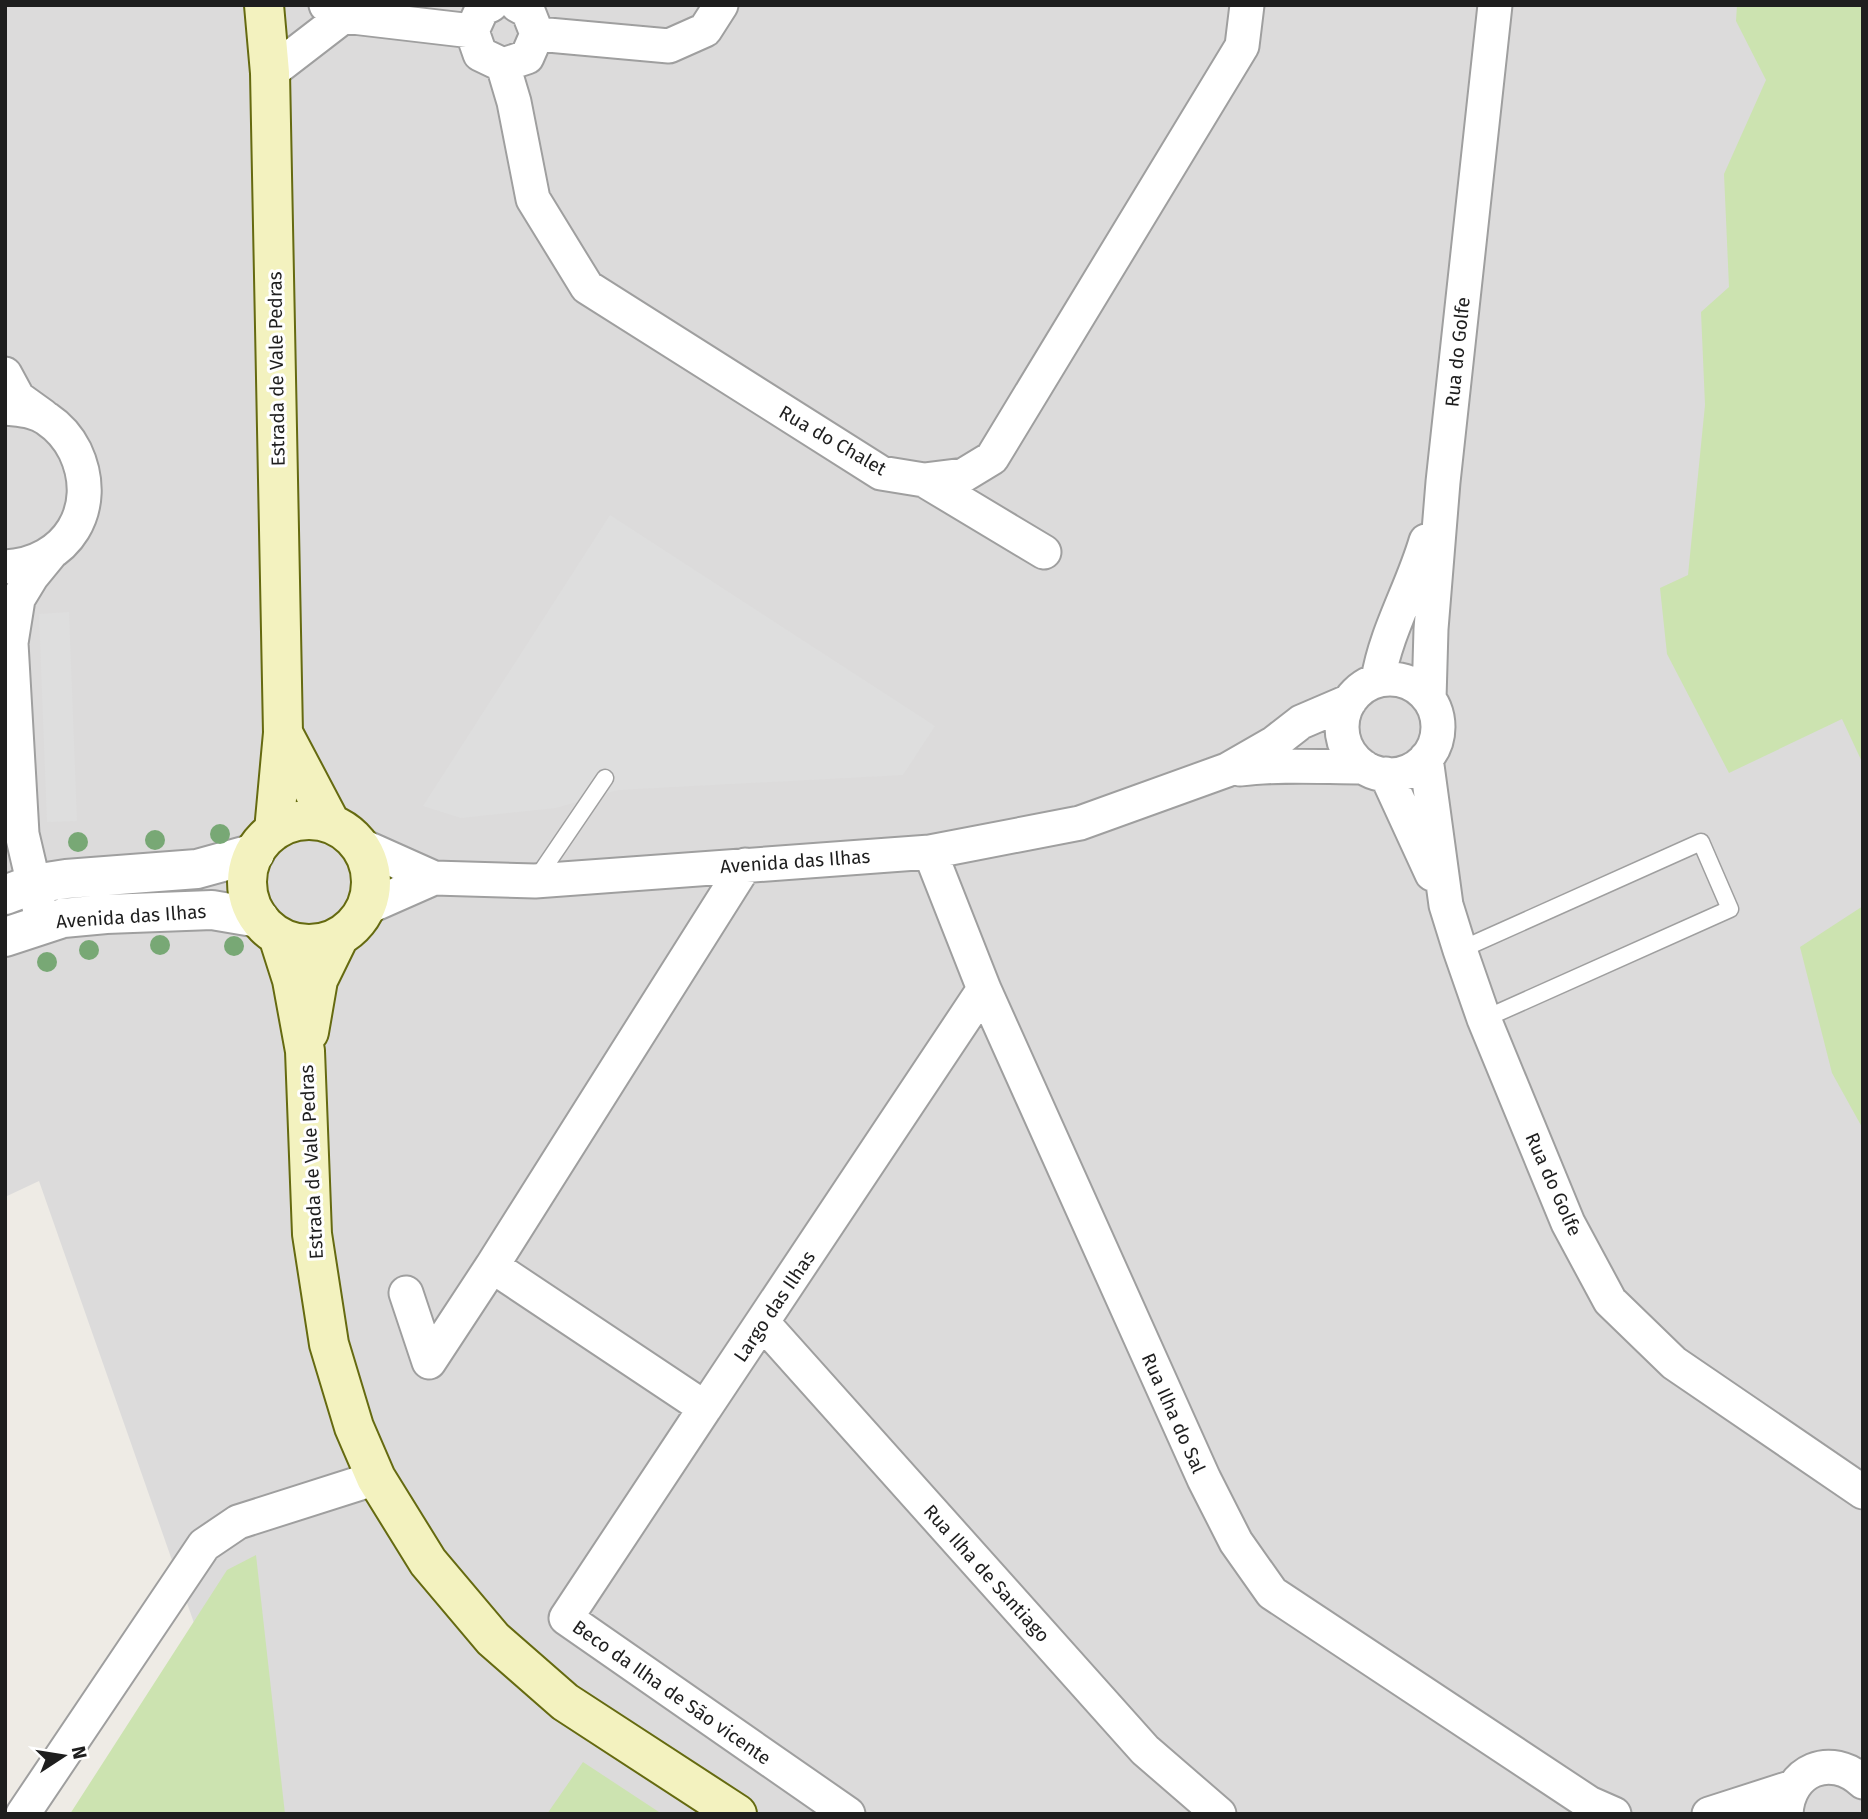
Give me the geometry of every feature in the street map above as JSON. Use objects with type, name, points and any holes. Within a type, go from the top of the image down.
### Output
[{"type":"main road","name":"Estrada de Vale Pedras","points":[[264,5],[270,73],[283,733],[264,842]]},
{"type":"main road","name":"Estrada de Vale Pedras","points":[[283,733],[345,834]]},
{"type":"main road","points":[[312,820],[345,834],[366,859],[371,876],[366,908],[354,925],[339,937],[319,944],[298,943],[269,927],[251,903],[248,887],[249,869],[264,842],[292,822],[312,820]]},
{"type":"main road","name":"Estrada de Vale Pedras","points":[[269,927],[292,980],[305,1051],[312,1234],[329,1344],[354,1427],[376,1478],[428,1562],[493,1639],[565,1702],[737,1814]]},
{"type":"main road","name":"Estrada de Vale Pedras","points":[[305,1051],[318,980],[339,937]]},
{"type":"street","points":[[491,5],[482,9],[472,31],[480,54],[503,65],[527,57],[537,34],[528,11],[517,5]]},
{"type":"street","points":[[537,34],[669,46],[705,30],[721,5]]},
{"type":"street","name":"Rua do Chalet","points":[[503,65],[514,103],[533,199],[587,287],[881,473],[924,480],[964,475],[992,458],[1242,46],[1247,5]]},
{"type":"street","name":"Rua do Golfe","points":[[1494,5],[1443,482],[1431,629],[1429,699],[1435,713],[1437,729],[1434,745],[1426,758],[1446,905],[1484,1019],[1568,1223],[1610,1301],[1674,1363],[1863,1492]]},
{"type":"street","points":[[270,73],[335,10],[472,31]]},
{"type":"street","points":[[5,374],[18,398],[48,419],[69,439],[82,467],[85,493],[78,520],[66,541],[50,554],[18,599],[8,635],[22,834],[19,890],[43,923]]},
{"type":"street","points":[[5,408],[34,412],[48,419]]},
{"type":"street","points":[[924,480],[1044,552]]},
{"type":"street","points":[[1378,680],[1390,629],[1416,574],[1443,482]]},
{"type":"street","points":[[5,567],[24,566],[50,554]]},
{"type":"street","points":[[1429,699],[1419,688],[1406,681],[1378,680],[1357,692],[1350,701],[1343,715],[1342,730],[1349,751],[1375,771],[1446,905]]},
{"type":"street","name":"Avenida das Ilhas","points":[[345,834],[434,878],[535,881],[930,852],[1080,822],[1227,770],[1274,743],[1301,722],[1350,701]]},
{"type":"street","points":[[1375,771],[1400,774],[1414,768],[1426,758]]},
{"type":"street","name":"Avenida das Ilhas","points":[[1227,770],[1277,764],[1375,771]]},
{"type":"street","points":[[19,890],[66,879],[197,869],[264,842]]},
{"type":"street","name":"Rua Ilha do Sal","points":[[930,852],[984,989],[1204,1479],[1236,1542],[1272,1593],[1580,1805],[1589,1803],[1614,1814]]},
{"type":"street","points":[[406,1293],[429,1362],[746,865]]},
{"type":"street","points":[[366,908],[434,878]]},
{"type":"street","name":"Avenida das Ilhas","points":[[5,937],[63,918],[106,914],[212,910],[269,927]]},
{"type":"street","name":"Largo das Ilhas","points":[[705,1408],[984,989]]},
{"type":"street","points":[[492,1266],[705,1408]]},
{"type":"street","name":"Rua Ilha de Santiago","points":[[763,1323],[1145,1750],[1219,1814]]},
{"type":"street","name":"Beco da Ilha de São vicente","points":[[705,1408],[566,1618],[848,1814]]},
{"type":"street","points":[[23,1814],[204,1545],[238,1522],[376,1478]]},
{"type":"street","points":[[1709,1814],[1790,1800],[1811,1772],[1833,1767],[1863,1751]]},
{"type":"street","points":[[1833,1767],[1844,1769],[1863,1782]]},
{"type":"lane","points":[[535,881],[605,778]]},
{"type":"lane","points":[[1460,950],[1701,842],[1730,909],[1484,1019]]},
{"type":"shaded area","points":[[5,5],[1863,5],[1863,1814],[261,1814],[39,1181],[5,1197]]},
{"type":"shaded area","points":[[610,515],[935,726],[903,775],[618,790],[556,808],[461,818],[423,806]]},
{"type":"shaded area","points":[[69,612],[77,821],[47,822],[39,614]]},
{"type":"green space","points":[[1737,5],[1863,5],[1863,764],[1842,719],[1729,773],[1667,654],[1660,588],[1688,575],[1705,405],[1701,312],[1729,287],[1724,174],[1766,80],[1736,21]]},
{"type":"green space","points":[[1863,906],[1863,1129],[1832,1073],[1800,947]]},
{"type":"green space","points":[[256,1555],[285,1814],[70,1814],[227,1570]]},
{"type":"green space","points":[[583,1762],[662,1814],[547,1814]]}]
